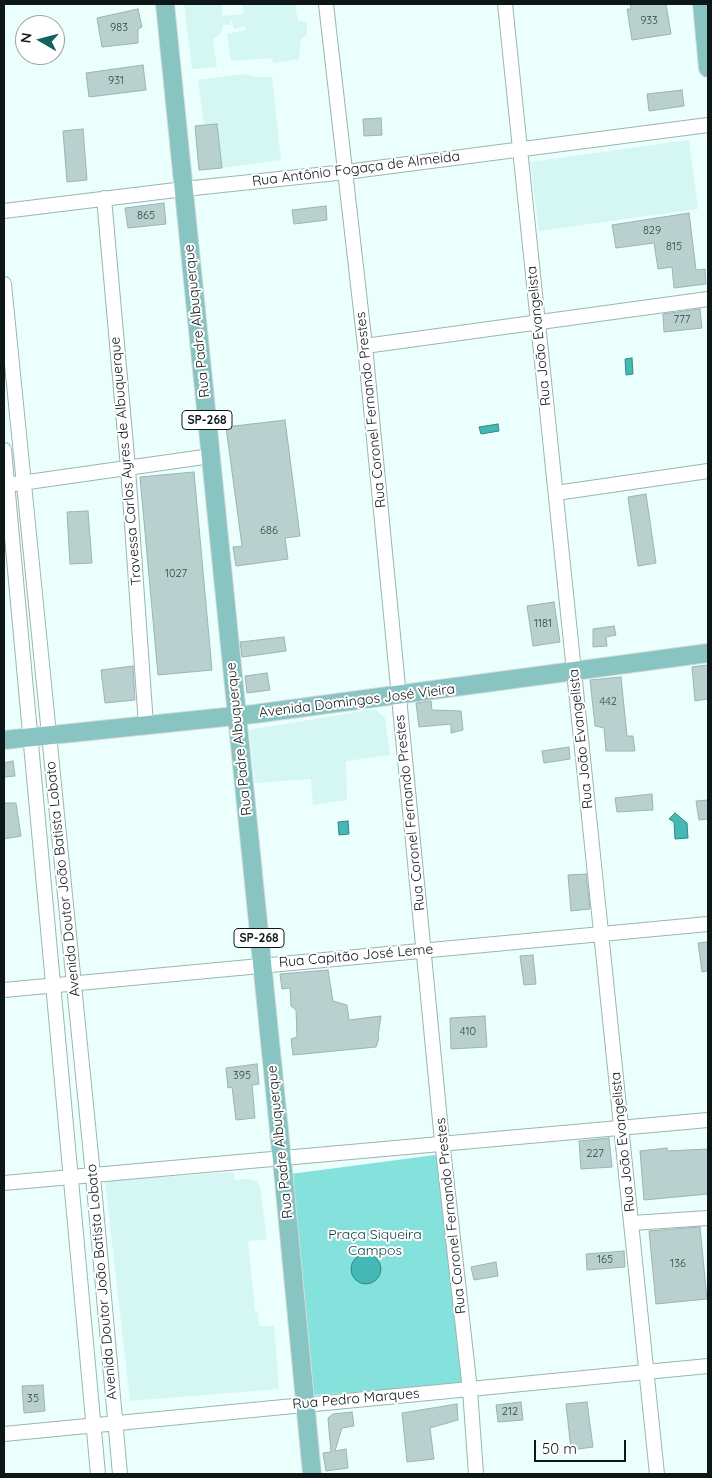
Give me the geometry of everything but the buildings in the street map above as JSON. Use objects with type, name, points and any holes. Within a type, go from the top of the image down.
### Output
[{"type":"main road","name":"Rua Padre Albuquerque","points":[[165,4],[283,1168],[312,1474]]},
{"type":"main road","points":[[702,4],[708,68]]},
{"type":"main road","name":"Avenida Domingos José Vieira","points":[[4,740],[237,716],[398,696],[708,653]]},
{"type":"street","name":"Rua Coronel Fernando Prestes","points":[[326,4],[365,346],[443,1144],[470,1390],[476,1474]]},
{"type":"street","name":"Rua João Evangelista","points":[[505,4],[657,1474]]},
{"type":"street","name":"Rua Antônio Fogaça de Almeida","points":[[4,211],[184,188],[346,172],[708,125]]},
{"type":"street","name":"Travessa Carlos Ayres de Albuquerque","points":[[104,198],[128,468],[146,725]]},
{"type":"street","name":"Avenida Doutor João Batista Lobato","points":[[4,284],[93,1176],[120,1474]]},
{"type":"street","points":[[365,346],[708,299]]},
{"type":"street","name":"Avenida Doutor João Batista Lobato","points":[[4,450],[5,486],[98,1474]]},
{"type":"street","points":[[5,486],[211,456]]},
{"type":"street","points":[[556,493],[708,471]]},
{"type":"street","name":"Rua Capitão José Leme","points":[[4,990],[262,964],[708,924]]},
{"type":"street","points":[[4,1183],[71,1177],[283,1168],[443,1144],[708,1120]]},
{"type":"street","points":[[632,1224],[708,1218]]},
{"type":"street","name":"Rua Pedro Marques","points":[[4,1434],[708,1366]]},
{"type":"shaded area","points":[[184,4],[225,4],[222,5],[222,16],[243,14],[243,4],[295,4],[298,21],[307,22],[307,35],[301,38],[299,59],[274,63],[271,58],[231,61],[227,34],[247,30],[244,26],[234,29],[230,17],[230,25],[223,25],[221,34],[213,39],[217,67],[192,69]]},
{"type":"shaded area","points":[[244,74],[257,77],[272,77],[281,160],[222,168],[217,124],[204,125],[198,80]]},
{"type":"shaded area","points":[[689,140],[698,209],[539,231],[530,162]]},
{"type":"shaded area","points":[[632,358],[633,374],[626,375],[625,359]]},
{"type":"shaded area","points":[[498,424],[499,431],[481,434],[479,427]]},
{"type":"shaded area","points":[[375,709],[385,718],[390,755],[346,761],[347,800],[313,805],[311,779],[255,783],[249,730]]},
{"type":"shaded area","points":[[675,813],[687,823],[688,838],[675,839],[674,822],[669,819]]},
{"type":"shaded area","points":[[348,821],[349,834],[339,835],[338,822]]},
{"type":"shaded area","points":[[233,1172],[235,1180],[246,1179],[256,1181],[260,1187],[267,1239],[248,1241],[255,1311],[258,1312],[259,1326],[274,1326],[279,1389],[130,1401],[105,1181]]},
{"type":"shaded area","points":[[366,1254],[377,1258],[381,1269],[377,1280],[366,1284],[355,1280],[351,1269],[355,1258]]},
{"type":"green space","name":"Praça Siqueira Campos","points":[[443,1154],[465,1386],[313,1395],[290,1174]]}]
